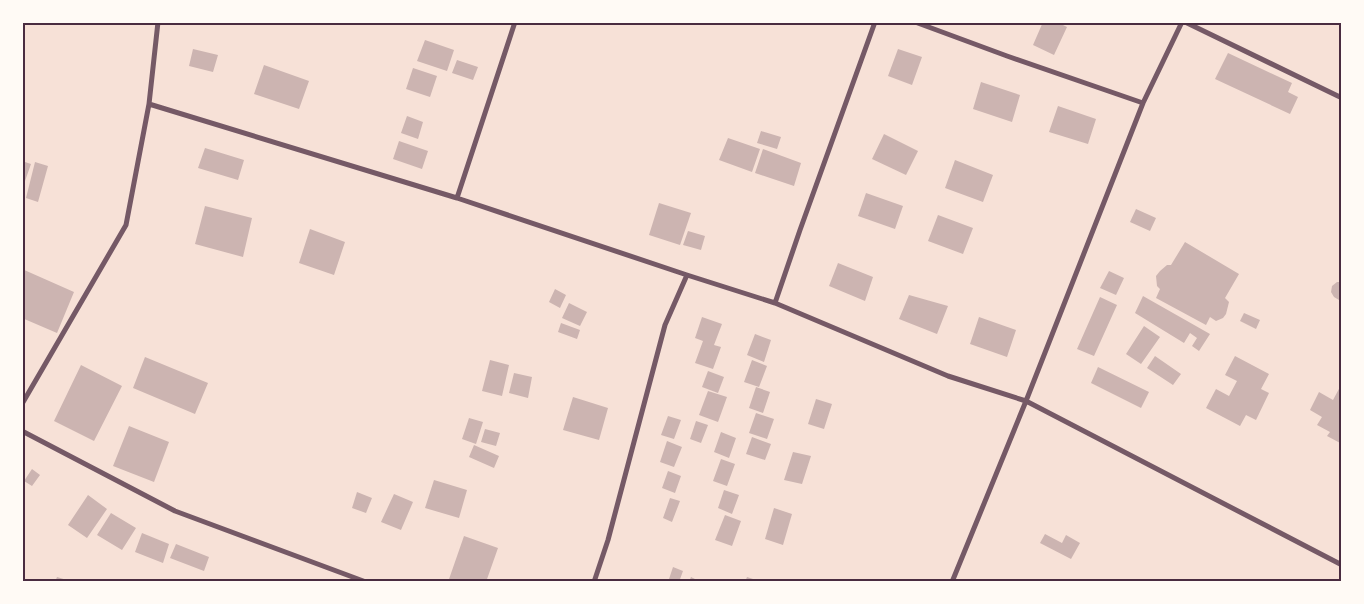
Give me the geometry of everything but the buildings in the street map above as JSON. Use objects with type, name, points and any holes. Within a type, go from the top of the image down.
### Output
[{"type":"street","points":[[22,404],[126,225],[150,104],[158,22]]},
{"type":"street","points":[[457,198],[514,22]]},
{"type":"street","points":[[775,303],[875,22]]},
{"type":"street","points":[[916,22],[1143,103]]},
{"type":"street","points":[[952,582],[1026,401],[1143,103],[1184,22],[1342,98]]},
{"type":"street","points":[[150,104],[457,198],[775,303],[948,376],[1026,401],[1342,564]]},
{"type":"street","points":[[594,582],[608,540],[664,325],[687,275]]},
{"type":"street","points":[[22,431],[175,511],[366,582]]}]
